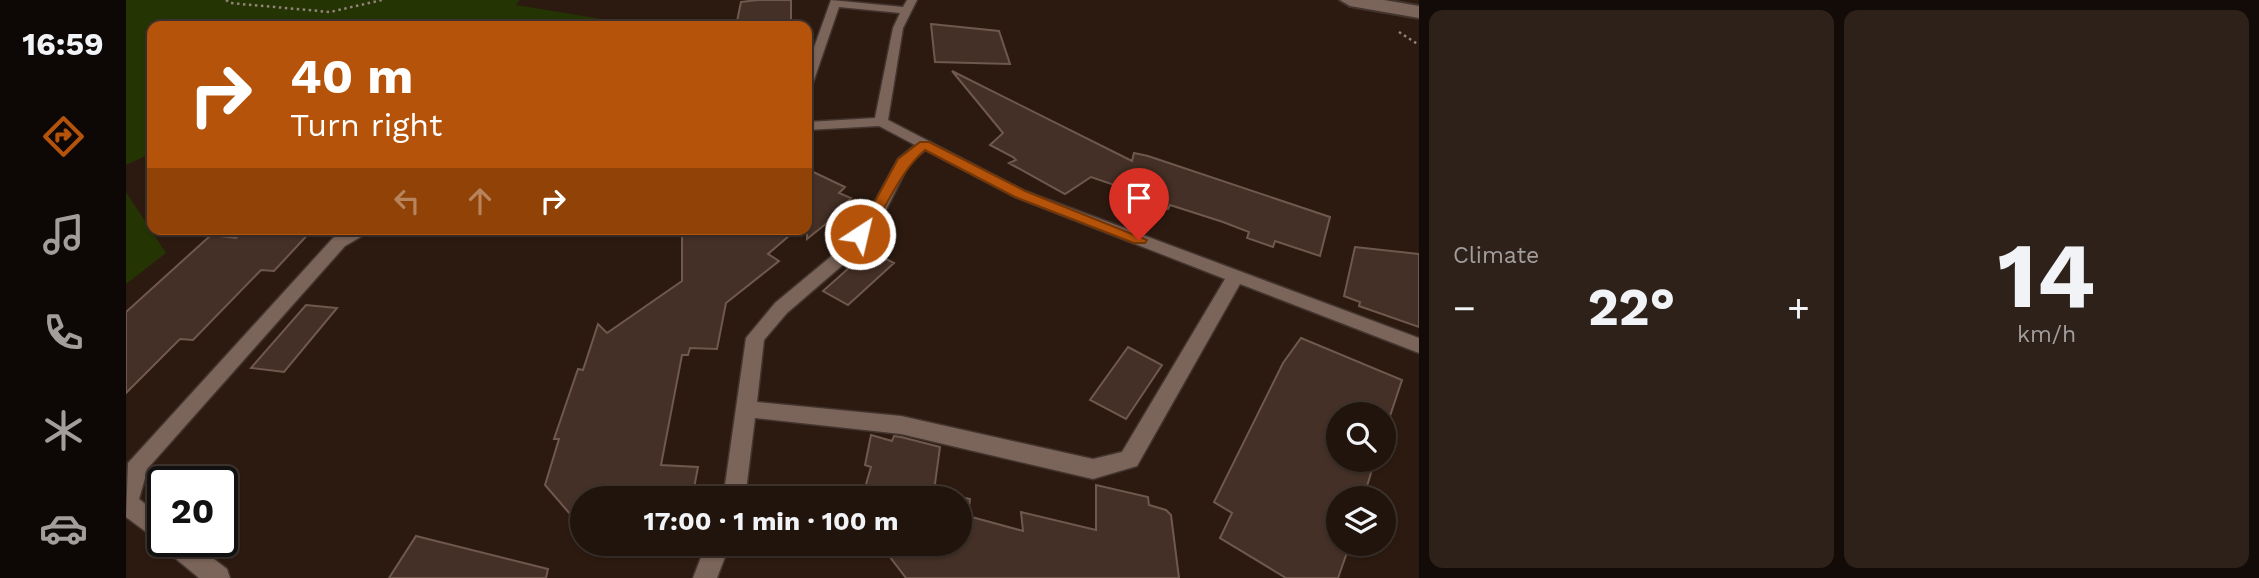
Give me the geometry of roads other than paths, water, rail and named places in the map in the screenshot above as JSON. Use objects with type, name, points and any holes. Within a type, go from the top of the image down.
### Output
[{"type":"street","points":[[1350,0],[1419,12]]},
{"type":"street","points":[[1403,0],[1419,2]]},
{"type":"lane","points":[[881,122],[898,28],[904,10],[912,0]]},
{"type":"lane","points":[[812,69],[835,2],[904,10]]},
{"type":"lane","points":[[812,126],[881,122],[1020,194],[1419,346]]},
{"type":"lane","points":[[736,486],[755,338],[781,309],[846,253],[875,216],[903,162],[924,144]]},
{"type":"lane","points":[[147,520],[126,503],[139,463],[339,242],[354,235]]},
{"type":"lane","points":[[747,409],[901,425],[1093,469],[1129,459],[1235,277]]},
{"type":"lane","points":[[705,578],[713,556]]},
{"type":"lane","points":[[192,557],[218,578]]}]
